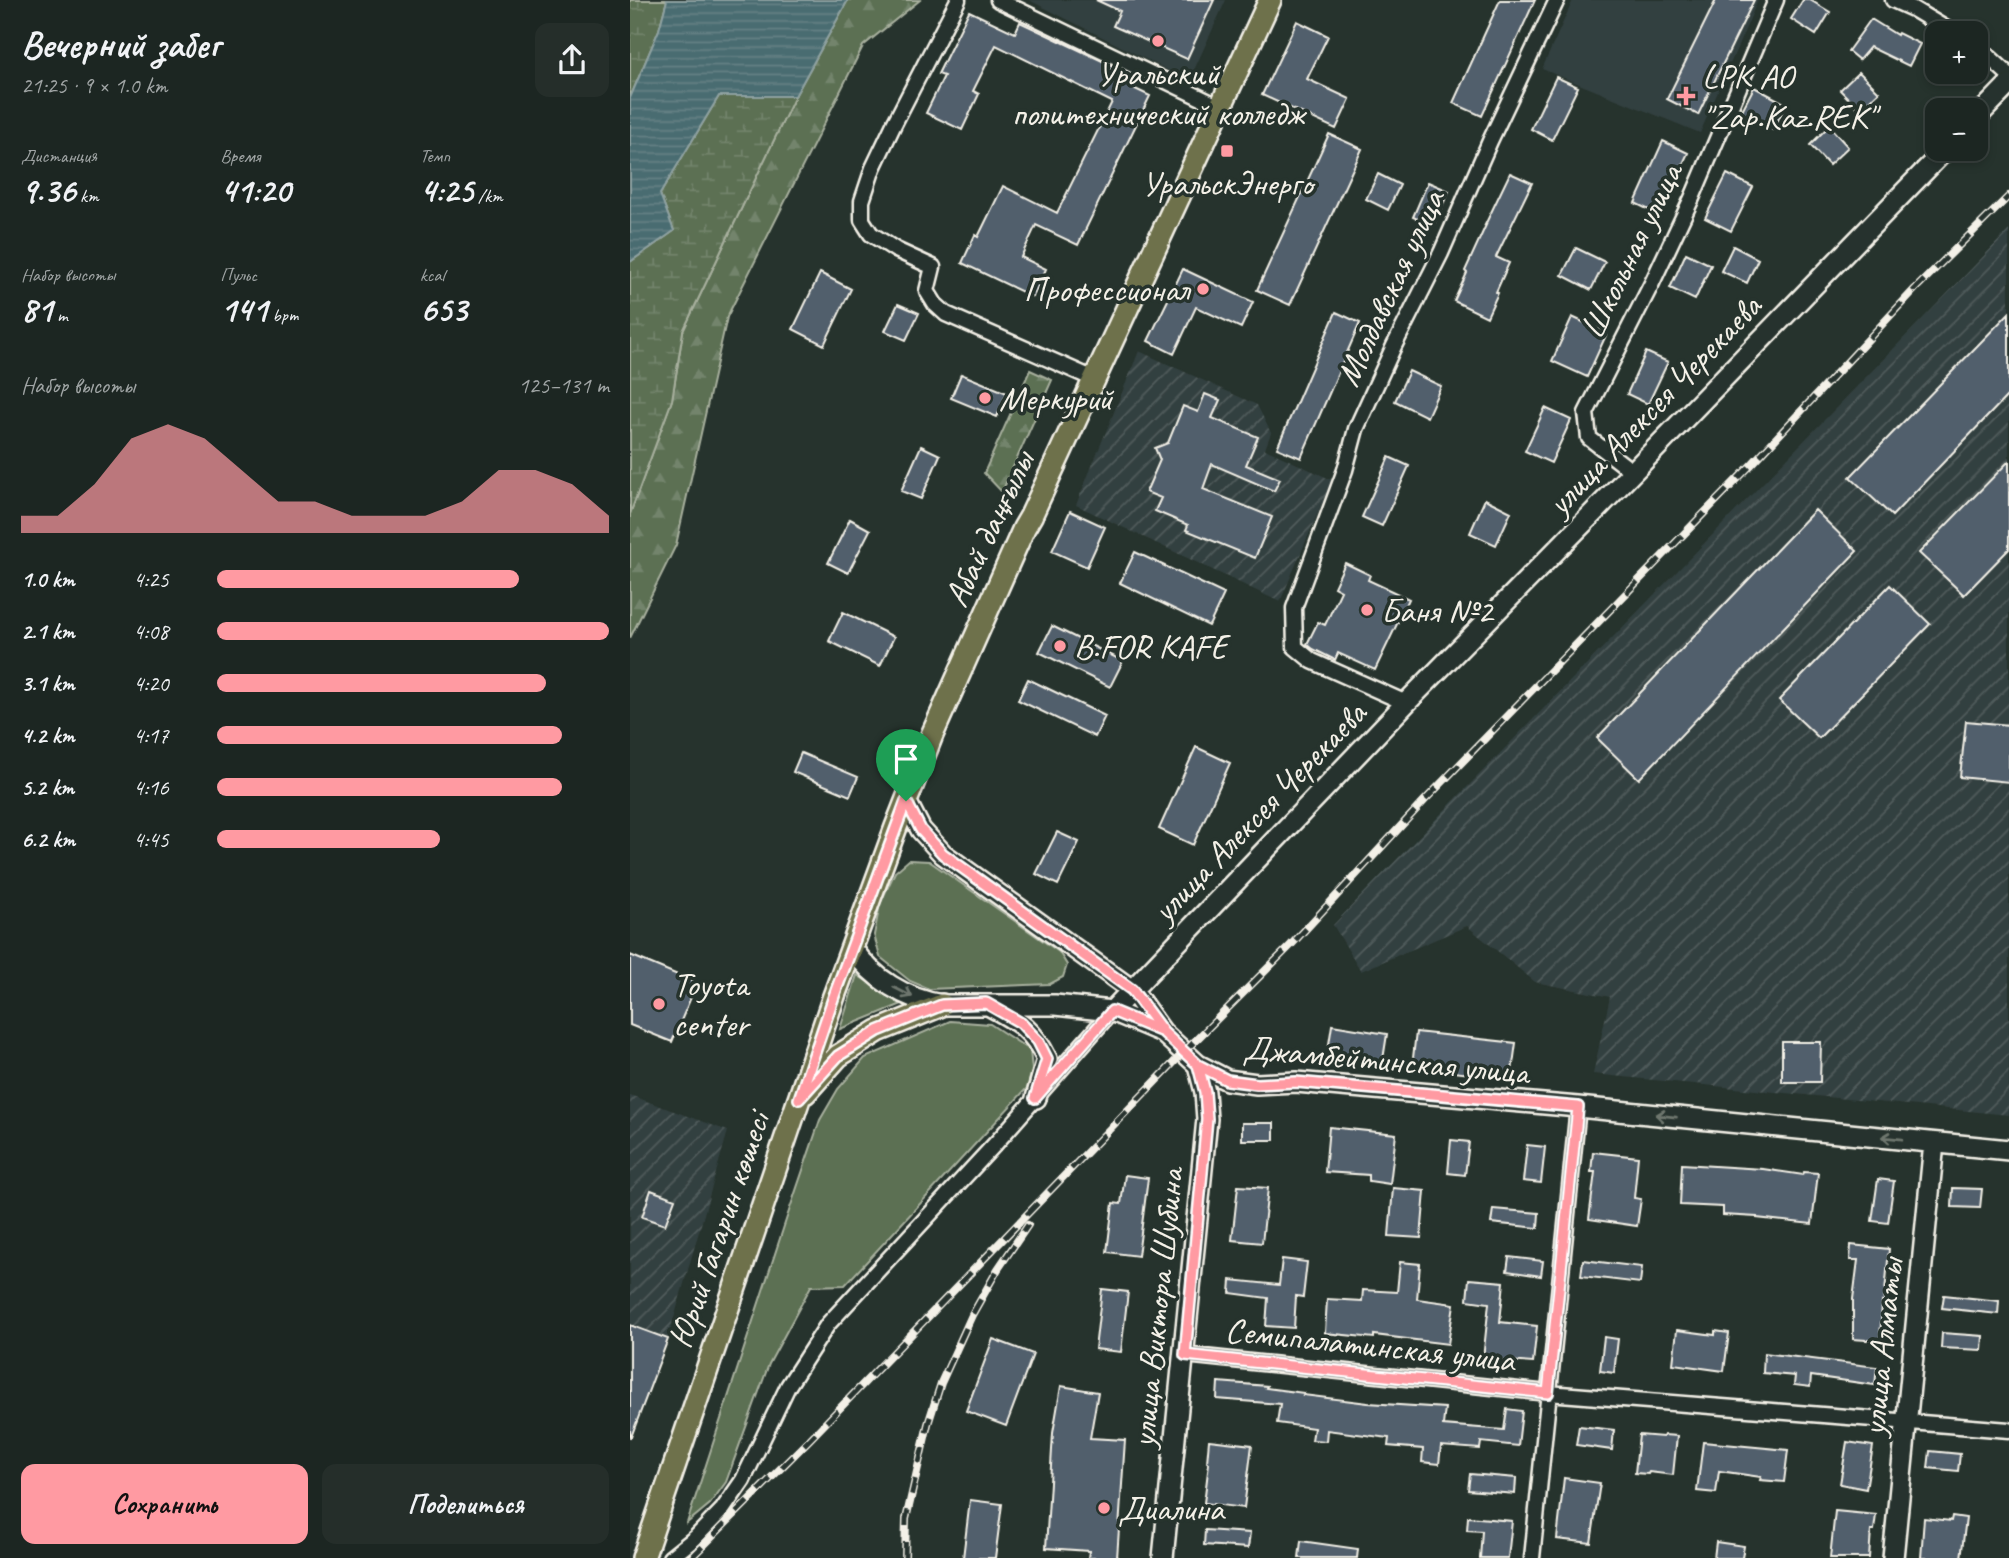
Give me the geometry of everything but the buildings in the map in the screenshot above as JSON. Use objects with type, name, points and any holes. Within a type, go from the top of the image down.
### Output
[{"type":"main road","name":"Абай даңғылы","points":[[799,1099],[932,735],[966,656],[1270,0]]},
{"type":"main road","points":[[799,1099],[838,1056],[878,1031],[942,1005]]},
{"type":"main road","name":"Юрий Гагарин көшесі","points":[[643,1558],[799,1099]]},
{"type":"main road","name":"Юрий Гагарин көшесі","points":[[658,1558],[799,1099]]},
{"type":"street","points":[[958,0],[873,168],[862,201],[862,220],[871,234],[896,250],[933,267],[927,291],[935,304],[946,314],[1094,379]]},
{"type":"street","points":[[998,0],[1220,107]]},
{"type":"street","name":"Молдавская улица","points":[[1406,703],[1312,661],[1295,647],[1294,608],[1345,470],[1356,429],[1441,253],[1490,141],[1557,0]]},
{"type":"street","name":"Школьная улица","points":[[1633,472],[1589,438],[1587,413],[1692,198],[1776,0]]},
{"type":"street","points":[[1892,0],[1933,21]]},
{"type":"street","points":[[1988,56],[2009,75]]},
{"type":"street","points":[[1988,106],[2009,84]]},
{"type":"street","name":"улица Алексея Черекаева","points":[[670,1558],[695,1538],[723,1508],[743,1480],[789,1386],[828,1324],[852,1296],[996,1143],[1132,990],[1406,703],[1934,161]]},
{"type":"street","name":"Джамбейтинская улица","points":[[906,801],[921,830],[943,854],[1132,990],[1163,1032],[1198,1065],[1227,1080],[1257,1084],[1296,1082],[1578,1107],[2009,1150]]},
{"type":"street","points":[[852,948],[870,971],[882,980],[927,1002],[942,1005],[1055,1005],[1112,1011],[1163,1032]]},
{"type":"street","points":[[986,1003],[1021,1023],[1038,1041],[1047,1059],[1035,1098]]},
{"type":"street","name":"улица Виктора Шубина","points":[[1163,1558],[1207,1119],[1205,1092],[1198,1065]]},
{"type":"street","points":[[1532,1558],[1578,1107]]},
{"type":"street","name":"улица Алматы","points":[[1893,1558],[1934,1143]]},
{"type":"street","name":"Семипалатинская улица","points":[[1185,1355],[1548,1393],[2009,1430]]},
{"type":"shaded area","name":"Уральский политехнический колледж","points":[[1029,0],[1226,0],[1189,81]]},
{"type":"shaded area","points":[[1573,0],[1758,0],[1700,133],[1542,69]]},
{"type":"shaded area","points":[[2009,230],[2009,1115],[1593,1074],[1610,997],[1535,982],[1467,926],[1361,971],[1333,925]]},
{"type":"shaded area","points":[[1139,351],[1257,405],[1271,433],[1265,449],[1332,480],[1280,602],[1076,505]]},
{"type":"shaded area","points":[[630,1095],[728,1131],[668,1339],[630,1440]]},
{"type":"green space","points":[[630,0],[667,0],[659,30],[630,98]]},
{"type":"green space","points":[[848,0],[920,0],[863,46],[727,317],[676,545],[630,638],[630,514],[672,400],[683,331],[795,96]]},
{"type":"green space","points":[[719,96],[795,96],[683,331],[672,400],[630,514],[630,262],[674,231],[660,194]]},
{"type":"green space","points":[[1030,370],[1052,380],[1002,492],[984,473]]},
{"type":"green space","points":[[909,860],[929,861],[1059,952],[1067,965],[1063,977],[1050,984],[929,989],[910,981],[880,957],[874,935],[880,904],[895,872]]},
{"type":"green space","points":[[857,975],[902,1004],[840,1029]]},
{"type":"green space","points":[[950,1021],[990,1024],[1030,1050],[1032,1070],[1027,1088],[845,1285],[811,1286],[769,1364],[726,1482],[710,1504],[687,1523],[820,1120],[838,1089],[865,1058]]},
{"type":"water","points":[[667,0],[848,0],[795,96],[719,96],[660,194],[674,231],[630,262],[630,98],[659,30]]},
{"type":"railway","points":[[691,1558],[1291,945],[1425,800],[1753,463],[1915,289],[2009,196]]},
{"type":"railway","points":[[905,1558],[906,1519],[928,1424],[941,1383],[972,1315],[998,1269],[1028,1225]]},
{"type":"place","name":"Уральский политехнический колледж","points":[[1158,41]]},
{"type":"place","name":"LPK AO \"Zap.Kaz.REK\"","points":[[1686,96]]},
{"type":"place","name":"УральскЭнерго","points":[[1227,151]]},
{"type":"place","name":"Профессионал","points":[[1203,289]]},
{"type":"place","name":"Меркурий","points":[[985,398]]},
{"type":"place","name":"Баня №2","points":[[1367,610]]},
{"type":"place","name":"B.FOR KAFE","points":[[1060,646]]},
{"type":"place","name":"Toyota center","points":[[659,1004]]},
{"type":"place","name":"Диалина","points":[[1104,1508]]},
{"type":"route","points":[[906,801],[799,1099],[838,1056],[878,1031],[942,1005],[986,1003],[1021,1023],[1038,1041],[1047,1059],[1035,1098],[1112,1011],[1163,1032],[1198,1065],[1227,1080],[1257,1084],[1296,1082],[1578,1107],[1548,1393],[1185,1355],[1207,1119],[1205,1092],[1198,1065],[1184,1052],[1163,1032],[1132,990],[943,854],[921,830],[906,801]]}]
